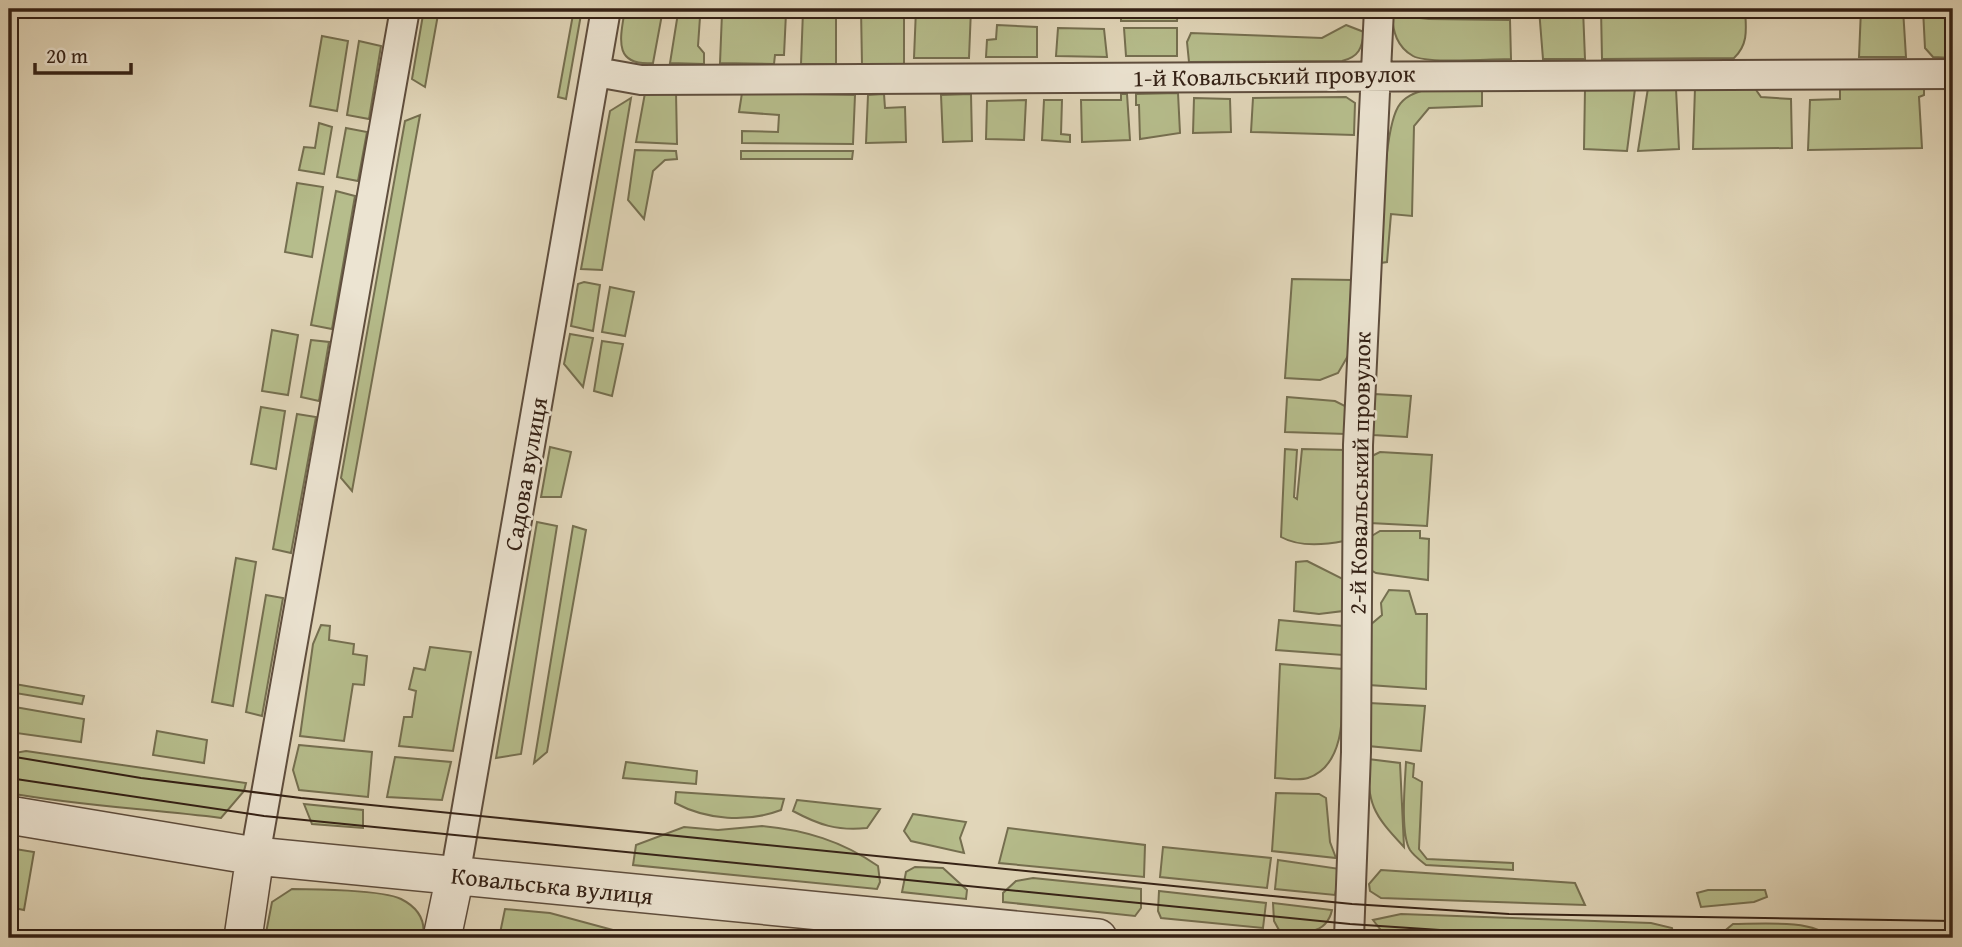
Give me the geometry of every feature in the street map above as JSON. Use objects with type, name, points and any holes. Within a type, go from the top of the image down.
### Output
[{"type":"street","points":[[243,938],[405,9]]},
{"type":"street","name":"Садова вулиця","points":[[442,938],[606,9]]},
{"type":"street","name":"2-й Ковальський провулок","points":[[1349,938],[1355,765],[1358,445],[1380,9]]},
{"type":"street","name":"1-й Ковальський провулок","points":[[596,72],[641,80],[1953,74]]},
{"type":"street","name":"Ковальська вулиця","points":[[9,815],[256,856],[1098,938]]},
{"type":"green space","points":[[424,9],[439,9],[425,87],[412,79]]},
{"type":"green space","points":[[574,9],[582,9],[566,99],[558,97]]},
{"type":"green space","points":[[625,9],[663,9],[653,63],[640,63],[625,55],[621,40]]},
{"type":"green space","points":[[836,9],[836,64],[801,64],[803,11]]},
{"type":"green space","points":[[861,9],[904,9],[904,65],[862,65]]},
{"type":"green space","points":[[916,9],[971,9],[969,58],[914,58]]},
{"type":"green space","points":[[1121,9],[1178,9],[1177,21],[1121,21]]},
{"type":"green space","points":[[1539,9],[1583,9],[1585,59],[1543,59]]},
{"type":"green space","points":[[1601,9],[1745,9],[1744,41],[1734,58],[1602,59]]},
{"type":"green space","points":[[1861,9],[1903,9],[1906,57],[1859,57]]},
{"type":"green space","points":[[1923,9],[1953,9],[1953,58],[1933,57],[1925,48]]},
{"type":"green space","points":[[678,13],[700,17],[698,46],[704,53],[704,64],[670,63]]},
{"type":"green space","points":[[722,13],[786,13],[784,55],[775,55],[774,64],[720,63]]},
{"type":"green space","points":[[1392,15],[1429,19],[1510,20],[1511,59],[1445,60],[1413,56],[1403,48],[1397,38]]},
{"type":"green space","points":[[997,25],[1037,27],[1037,57],[986,57],[987,40],[996,39]]},
{"type":"green space","points":[[1346,25],[1364,32],[1359,51],[1342,61],[1189,62],[1187,42],[1191,33],[1322,38]]},
{"type":"green space","points":[[1058,28],[1104,29],[1107,57],[1056,56]]},
{"type":"green space","points":[[1124,28],[1177,28],[1177,56],[1126,56]]},
{"type":"green space","points":[[322,36],[348,41],[337,111],[310,106]]},
{"type":"green space","points":[[359,41],[381,46],[369,119],[347,115]]},
{"type":"green space","points":[[1840,86],[1924,88],[1924,95],[1919,97],[1922,148],[1808,150],[1810,100],[1840,99]]},
{"type":"green space","points":[[1754,87],[1761,97],[1791,99],[1792,148],[1693,149],[1695,88]]},
{"type":"green space","points":[[1430,88],[1482,88],[1482,106],[1429,108],[1414,126],[1412,216],[1391,214],[1387,262],[1380,263],[1384,182],[1393,120],[1404,100]]},
{"type":"green space","points":[[1648,88],[1676,89],[1679,149],[1638,151]]},
{"type":"green space","points":[[1585,89],[1635,89],[1627,151],[1584,149]]},
{"type":"green space","points":[[676,92],[677,144],[636,142],[645,93]]},
{"type":"green space","points":[[742,93],[855,95],[853,144],[742,143],[742,131],[778,132],[779,115],[739,112]]},
{"type":"green space","points":[[1178,93],[1180,133],[1140,139],[1136,94]]},
{"type":"green space","points":[[884,94],[885,108],[905,107],[906,142],[866,143],[868,95]]},
{"type":"green space","points":[[971,94],[972,141],[943,142],[941,95]]},
{"type":"green space","points":[[1121,94],[1127,94],[1130,140],[1082,142],[1081,100],[1121,100]]},
{"type":"green space","points":[[1346,97],[1355,103],[1354,135],[1251,132],[1253,98]]},
{"type":"green space","points":[[631,98],[602,270],[581,269],[610,111]]},
{"type":"green space","points":[[1194,98],[1230,99],[1231,132],[1193,133]]},
{"type":"green space","points":[[1026,100],[1024,140],[986,139],[987,101]]},
{"type":"green space","points":[[1044,100],[1062,100],[1061,134],[1070,135],[1070,142],[1042,140]]},
{"type":"green space","points":[[420,115],[352,491],[341,478],[405,121]]},
{"type":"green space","points":[[319,123],[332,127],[324,174],[299,170],[304,147],[315,148]]},
{"type":"green space","points":[[346,128],[367,132],[358,181],[337,177]]},
{"type":"green space","points":[[635,150],[676,151],[677,159],[665,160],[653,171],[644,219],[628,200]]},
{"type":"green space","points":[[741,151],[853,151],[852,159],[741,159]]},
{"type":"green space","points":[[297,183],[323,187],[312,257],[285,252]]},
{"type":"green space","points":[[336,191],[355,196],[332,329],[311,325]]},
{"type":"green space","points":[[1292,279],[1353,280],[1349,354],[1338,373],[1320,380],[1285,378]]},
{"type":"green space","points":[[584,282],[600,285],[593,331],[571,326],[578,284]]},
{"type":"green space","points":[[610,287],[634,292],[625,336],[602,332]]},
{"type":"green space","points":[[272,330],[298,335],[288,395],[262,391]]},
{"type":"green space","points":[[570,334],[593,338],[583,387],[564,364]]},
{"type":"green space","points":[[311,340],[329,342],[319,401],[301,397]]},
{"type":"green space","points":[[602,341],[623,344],[612,396],[594,391]]},
{"type":"green space","points":[[1374,394],[1411,396],[1407,437],[1373,435]]},
{"type":"green space","points":[[1287,397],[1335,401],[1347,407],[1346,434],[1285,432]]},
{"type":"green space","points":[[261,407],[285,411],[276,469],[251,464]]},
{"type":"green space","points":[[297,414],[316,417],[291,553],[273,549]]},
{"type":"green space","points":[[550,447],[571,452],[561,497],[541,497]]},
{"type":"green space","points":[[1285,449],[1297,450],[1294,497],[1297,499],[1302,449],[1346,450],[1344,541],[1312,544],[1281,537]]},
{"type":"green space","points":[[1380,452],[1432,455],[1427,526],[1370,523],[1372,456]]},
{"type":"green space","points":[[537,522],[557,526],[521,754],[496,758]]},
{"type":"green space","points":[[573,526],[586,530],[547,752],[534,763]]},
{"type":"green space","points":[[1380,531],[1420,531],[1420,538],[1429,539],[1428,580],[1376,573],[1369,569],[1370,537]]},
{"type":"green space","points":[[236,558],[256,562],[233,706],[212,702]]},
{"type":"green space","points":[[1307,561],[1343,579],[1343,611],[1319,614],[1294,611],[1296,562]]},
{"type":"green space","points":[[1389,590],[1409,591],[1416,614],[1427,614],[1426,689],[1369,685],[1369,626],[1382,615],[1381,603]]},
{"type":"green space","points":[[266,595],[283,598],[262,716],[246,712]]},
{"type":"green space","points":[[1279,620],[1343,626],[1343,655],[1276,650]]},
{"type":"green space","points":[[321,625],[330,626],[329,640],[354,644],[353,654],[367,656],[364,685],[353,684],[344,741],[300,736],[313,644]]},
{"type":"green space","points":[[430,647],[471,652],[453,751],[399,746],[404,717],[412,717],[416,691],[409,689],[414,668],[425,670]]},
{"type":"green space","points":[[1280,664],[1343,669],[1342,715],[1337,746],[1331,760],[1321,771],[1304,779],[1275,778]]},
{"type":"green space","points":[[9,683],[84,696],[82,704],[9,692]]},
{"type":"green space","points":[[1369,703],[1425,706],[1421,751],[1368,746]]},
{"type":"green space","points":[[9,706],[84,719],[81,742],[9,732]]},
{"type":"green space","points":[[157,731],[207,740],[204,763],[153,755]]},
{"type":"green space","points":[[299,745],[372,752],[368,797],[299,790],[293,770]]},
{"type":"green space","points":[[26,751],[246,783],[244,791],[221,818],[9,793],[9,754]]},
{"type":"green space","points":[[395,757],[451,762],[442,800],[387,797]]},
{"type":"green space","points":[[1368,759],[1400,763],[1404,847],[1374,808],[1369,787]]},
{"type":"green space","points":[[626,762],[697,771],[696,784],[623,778]]},
{"type":"green space","points":[[1406,762],[1414,764],[1413,777],[1422,782],[1419,849],[1427,859],[1513,863],[1513,870],[1426,865],[1413,854],[1405,832]]},
{"type":"green space","points":[[676,792],[784,799],[781,810],[755,817],[727,818],[700,813],[675,803]]},
{"type":"green space","points":[[1276,793],[1319,794],[1326,798],[1330,842],[1336,858],[1272,851]]},
{"type":"green space","points":[[797,800],[880,809],[867,828],[837,828],[793,811]]},
{"type":"green space","points":[[304,804],[363,810],[363,828],[312,824]]},
{"type":"green space","points":[[913,814],[966,822],[960,838],[964,853],[911,841],[904,831]]},
{"type":"green space","points":[[762,826],[823,838],[864,857],[878,866],[880,882],[877,889],[633,865],[636,845],[684,827],[718,830]]},
{"type":"green space","points":[[1008,828],[1145,845],[1144,877],[999,863]]},
{"type":"green space","points":[[1163,847],[1271,858],[1267,888],[1160,877]]},
{"type":"green space","points":[[9,848],[34,852],[24,910],[9,907]]},
{"type":"green space","points":[[1278,860],[1340,869],[1335,895],[1275,889]]},
{"type":"green space","points":[[915,867],[943,868],[967,890],[966,899],[902,892],[906,872]]},
{"type":"green space","points":[[1381,870],[1575,883],[1585,905],[1381,898],[1370,891],[1369,884]]},
{"type":"green space","points":[[1033,878],[1141,889],[1141,908],[1135,916],[1003,902],[1003,893],[1016,881]]},
{"type":"green space","points":[[292,889],[364,892],[401,899],[412,906],[422,920],[423,938],[265,938],[272,902]]},
{"type":"green space","points":[[1708,890],[1765,890],[1767,897],[1754,902],[1701,907],[1697,893]]},
{"type":"green space","points":[[1159,891],[1266,903],[1263,928],[1161,918],[1158,911]]},
{"type":"green space","points":[[1273,903],[1332,910],[1329,919],[1318,929],[1287,931],[1279,930],[1274,921]]},
{"type":"green space","points":[[505,909],[550,913],[624,933],[623,938],[499,938]]},
{"type":"green space","points":[[1401,914],[1651,923],[1672,928],[1674,938],[1387,938],[1373,920]]},
{"type":"green space","points":[[1733,924],[1799,925],[1823,932],[1830,938],[1716,938]]},
{"type":"tram line","points":[[9,756],[141,778],[301,798],[1352,904],[1509,914],[1953,921]]},
{"type":"tram line","points":[[9,778],[264,816],[1350,924],[1515,935],[1746,938]]}]
